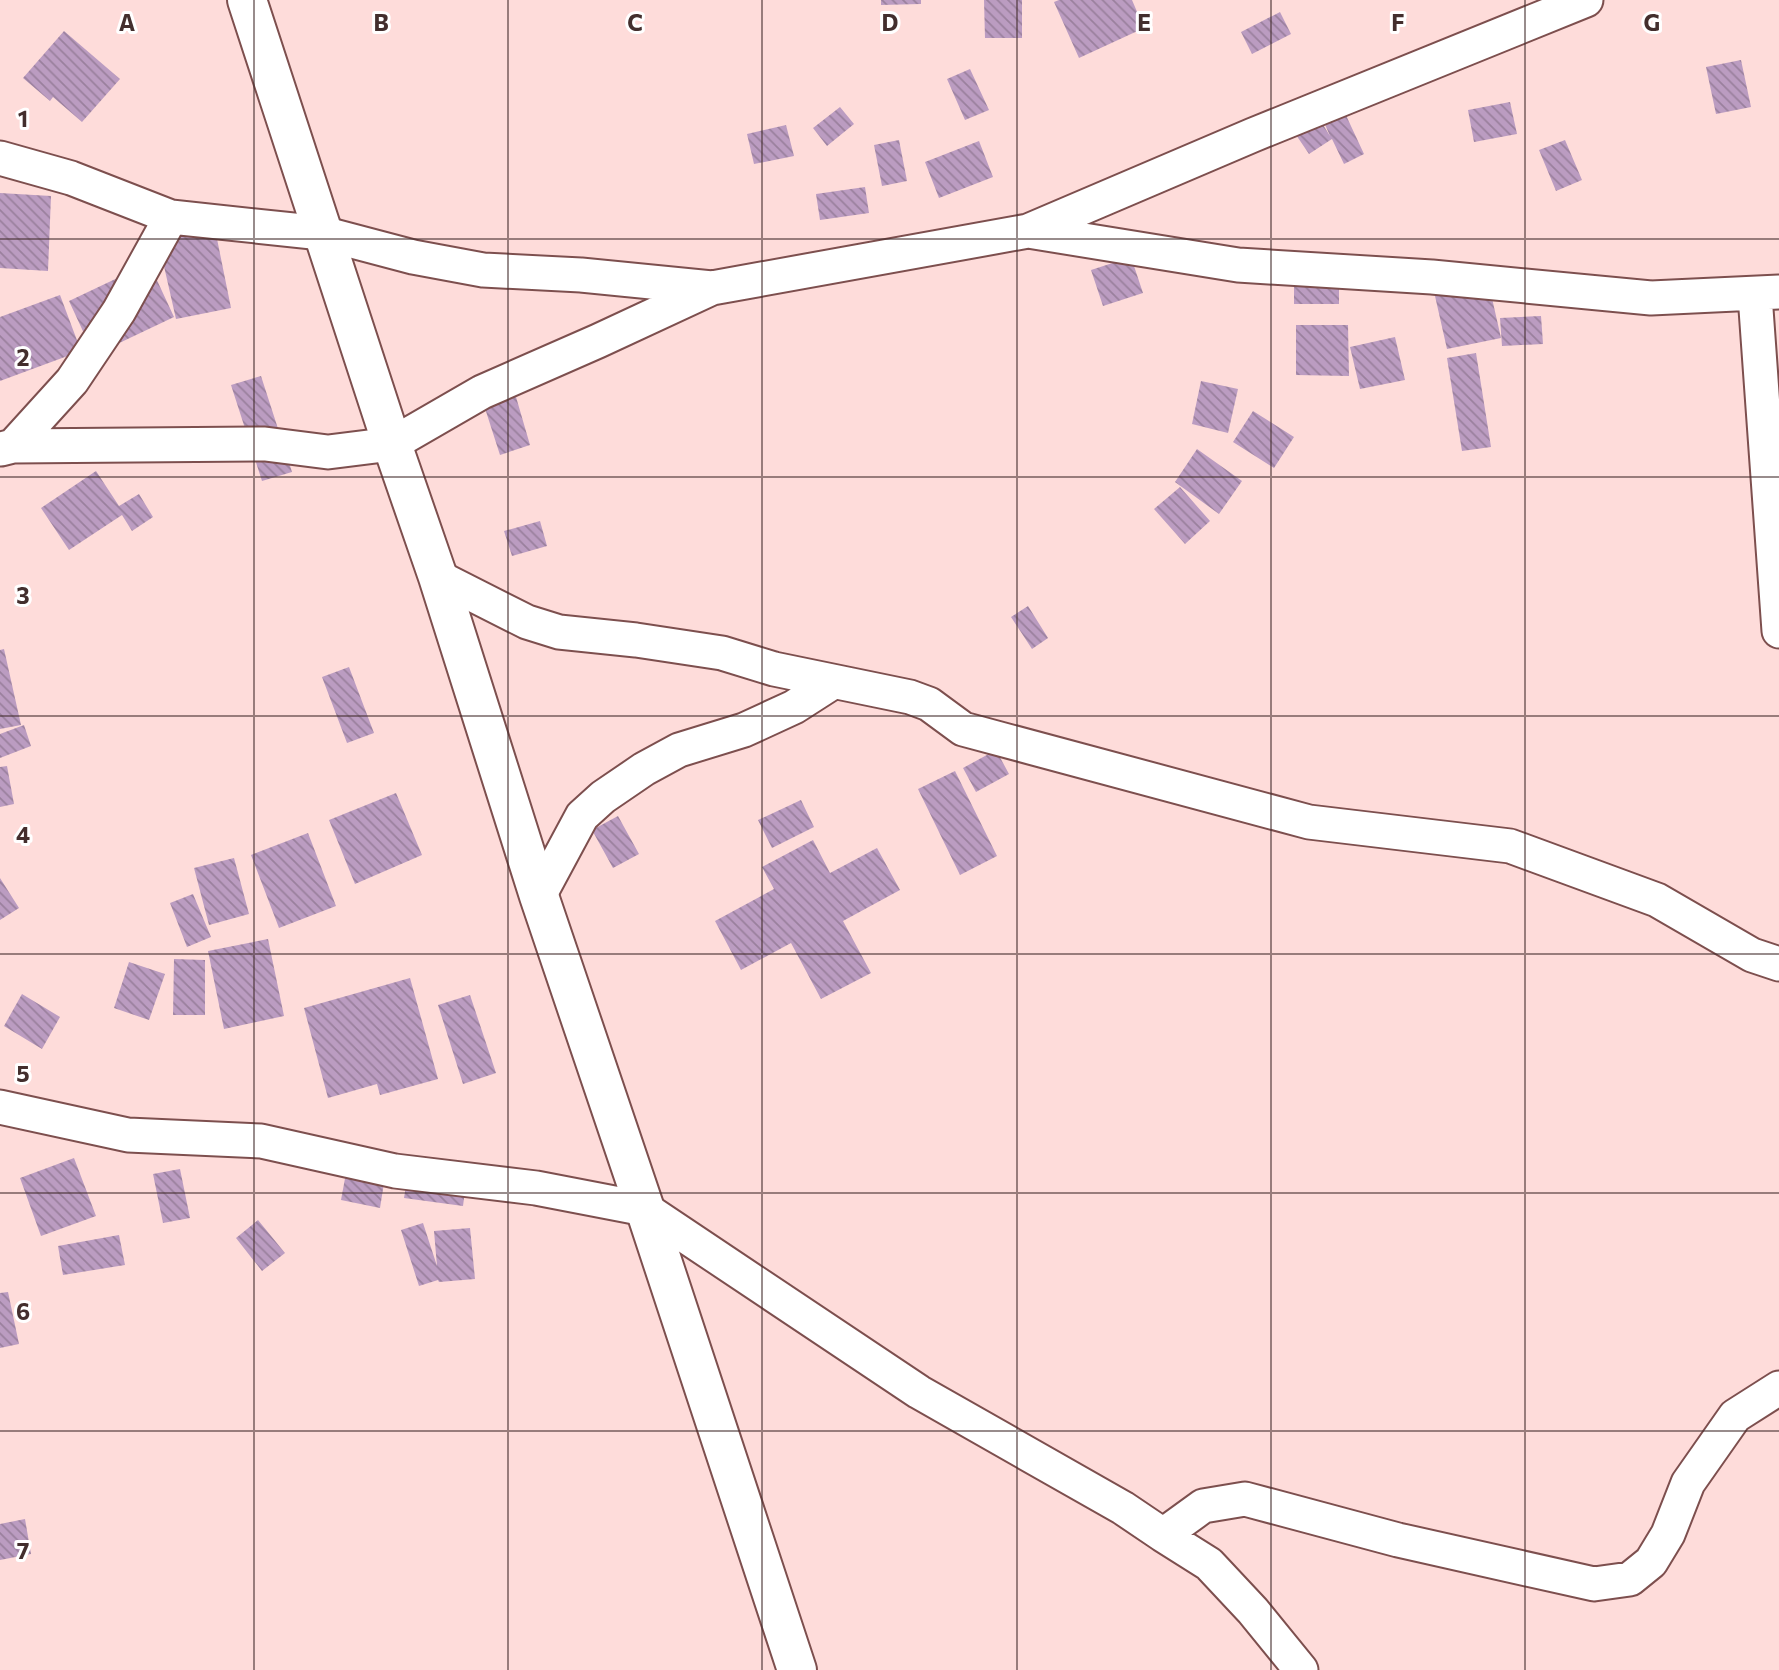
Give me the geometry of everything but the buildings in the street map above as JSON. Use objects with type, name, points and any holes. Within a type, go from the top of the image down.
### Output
[{"type":"main road","points":[[247,0],[438,577],[539,896],[797,1670]]},
{"type":"street","points":[[7,448],[264,444],[328,452],[392,444],[482,392],[712,288],[1028,231],[1253,135],[1587,0]]},
{"type":"street","points":[[0,158],[71,178],[171,217],[322,233],[413,257],[484,270],[581,275],[712,288]]},
{"type":"street","points":[[7,448],[72,381],[119,311],[171,217]]},
{"type":"street","points":[[1028,231],[1238,265],[1432,277],[1651,298],[1767,294],[1779,631]]},
{"type":"street","points":[[438,577],[527,622],[559,632],[722,653],[774,669],[910,697],[929,704],[962,729],[1308,822],[1510,846],[1657,900],[1752,955],[1779,964]]},
{"type":"street","points":[[539,896],[582,816],[603,797],[644,769],[679,750],[744,730],[794,707],[833,682]]},
{"type":"street","points":[[0,1107],[128,1135],[261,1141],[395,1171],[536,1188],[645,1209],[919,1392],[1123,1508],[1209,1564],[1253,1611],[1301,1670]]},
{"type":"street","points":[[1163,1535],[1203,1506],[1245,1499],[1398,1540],[1594,1584],[1630,1579],[1651,1562],[1668,1534],[1688,1483],[1735,1416],[1779,1388]]}]
